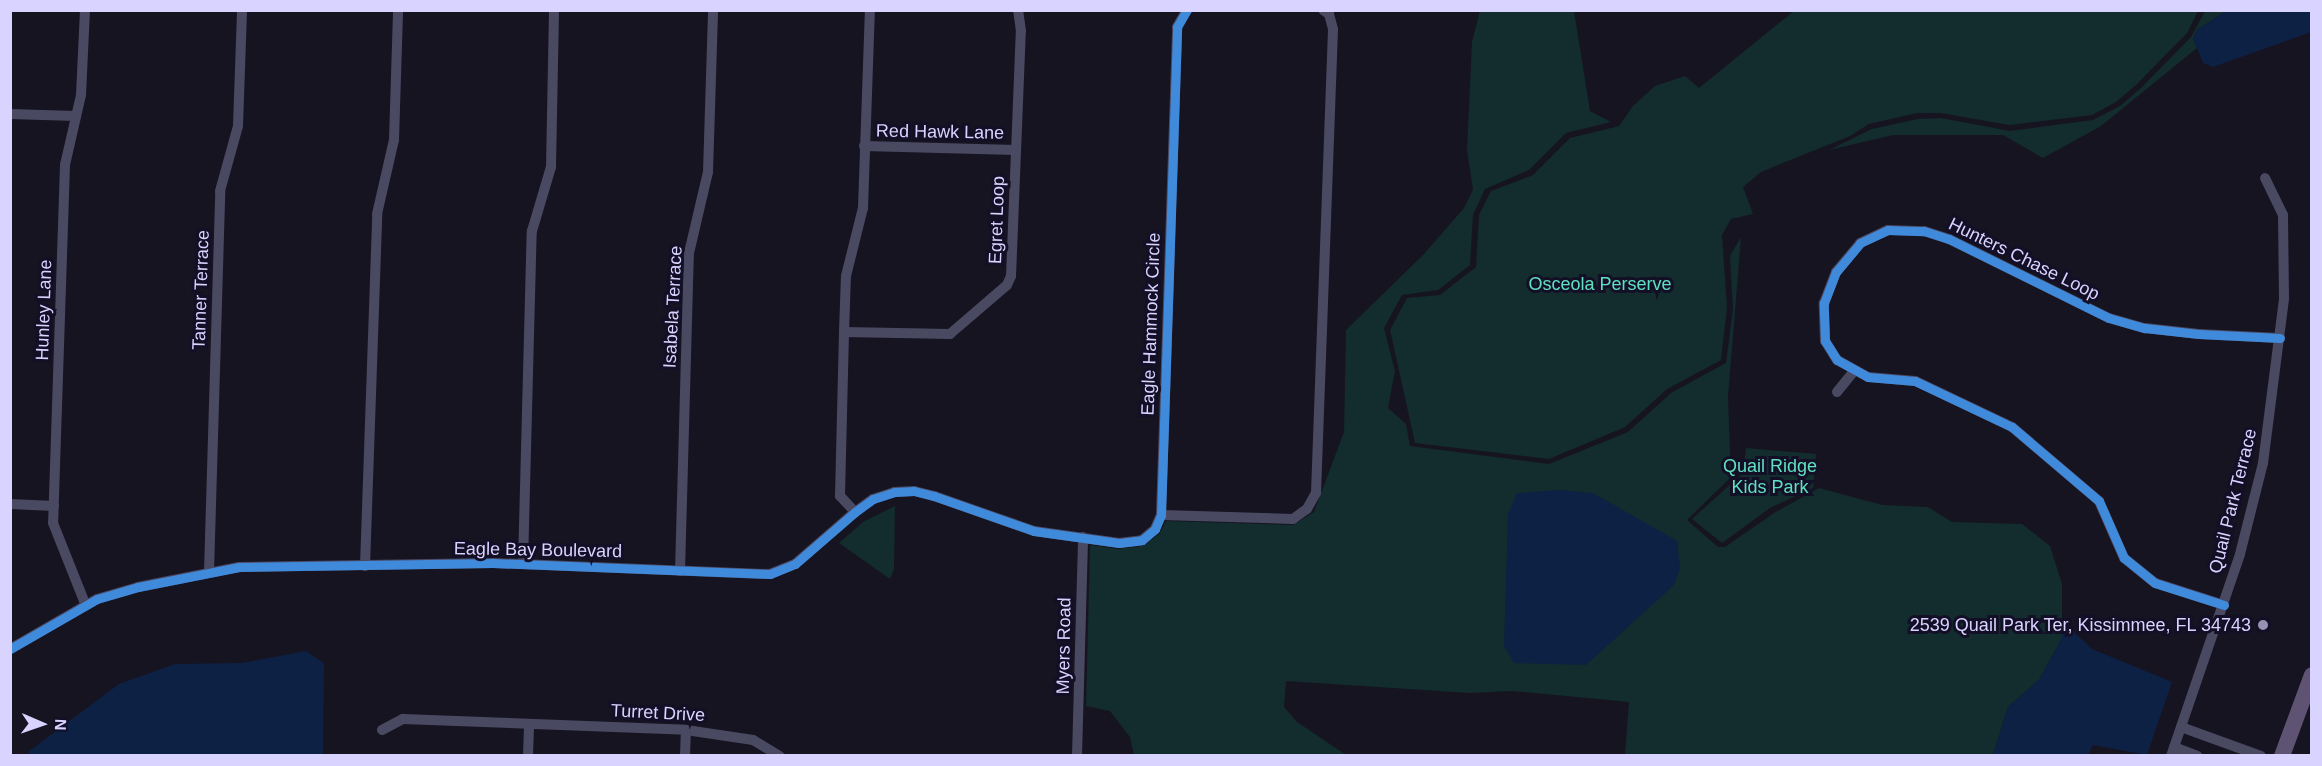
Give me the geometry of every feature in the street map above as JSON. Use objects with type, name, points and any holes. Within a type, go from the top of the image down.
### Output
[{"type":"main road","points":[[2282,756],[2312,675]]},
{"type":"street","name":"Hunley Lane","points":[[85,10],[81,95],[64,165],[53,523],[86,606]]},
{"type":"street","name":"Tanner Terrace","points":[[209,572],[220,191],[238,126],[242,10]]},
{"type":"street","points":[[364,566],[377,214],[394,140],[398,10]]},
{"type":"street","points":[[523,564],[532,231],[551,167],[554,10]]},
{"type":"street","name":"Isabela Terrace","points":[[680,571],[689,253],[708,172],[713,10]]},
{"type":"street","points":[[855,512],[840,496],[844,332],[846,276],[863,208],[870,10]]},
{"type":"street","name":"Egret Loop","points":[[844,332],[950,334],[1006,285],[1011,276],[1020,31],[1018,10]]},
{"type":"street","name":"Eagle Hammock Circle","points":[[1161,515],[1177,27],[1187,10]]},
{"type":"street","points":[[1083,537],[1119,543],[1142,540],[1155,529],[1161,515],[1293,519],[1307,509],[1316,493],[1333,29],[1329,15],[1323,10]]},
{"type":"street","points":[[10,114],[76,116]]},
{"type":"street","name":"Red Hawk Lane","points":[[864,146],[1016,150]]},
{"type":"street","name":"Quail Park Terrace","points":[[2173,751],[2224,605],[2263,463],[2284,298],[2283,215],[2265,178]]},
{"type":"street","name":"Hunters Chase Loop","points":[[1853,372],[1837,360],[1825,341],[1824,303],[1836,272],[1860,243],[1888,230],[1924,231],[1949,239],[2109,318],[2145,328],[2199,334],[2280,338]]},
{"type":"street","points":[[1837,392],[1853,372],[1915,381],[2012,427],[2099,501],[2124,558],[2155,583],[2224,605]]},
{"type":"street","name":"Eagle Bay Boulevard","points":[[10,649],[86,606],[138,587],[239,567],[523,564],[770,574],[795,564],[873,499],[914,491],[1048,533],[1083,537]]},
{"type":"street","points":[[10,504],[54,506]]},
{"type":"street","name":"Myers Road","points":[[1077,756],[1083,537]]},
{"type":"street","name":"Turret Drive","points":[[382,730],[403,719],[686,730],[753,740],[780,756]]},
{"type":"street","points":[[528,756],[529,724]]},
{"type":"street","points":[[2181,727],[2261,756]]},
{"type":"street","points":[[685,756],[686,730]]},
{"type":"street","points":[[2173,751],[2197,756]]},
{"type":"green space","points":[[1480,11],[1574,11],[1590,111],[1611,122],[1566,133],[1529,170],[1485,189],[1473,215],[1470,265],[1438,290],[1402,295],[1384,328],[1395,371],[1388,408],[1406,424],[1410,446],[1549,464],[1628,432],[1671,393],[1726,363],[1733,309],[1730,256],[1741,237],[1728,397],[1731,477],[1687,520],[1718,547],[1725,547],[1774,513],[1819,488],[1882,505],[1928,507],[1952,522],[2022,524],[2050,546],[2062,584],[2062,638],[2039,680],[2008,707],[1993,755],[1625,755],[1629,702],[1513,691],[1470,693],[1286,681],[1284,707],[1297,722],[1346,755],[1134,755],[1130,737],[1110,711],[1086,706],[1090,545],[1118,549],[1143,546],[1159,534],[1166,521],[1293,525],[1314,512],[1344,432],[1346,330],[1424,254],[1464,208],[1473,190],[1467,150],[1472,42]]},
{"type":"green space","name":"Osceola Perserve","points":[[1794,11],[2198,11],[2187,33],[2136,85],[2116,102],[2092,115],[2009,125],[1941,113],[1917,113],[1869,124],[1850,136],[1761,172],[1743,187],[1753,214],[1731,219],[1722,235],[1727,308],[1721,360],[1667,389],[1625,427],[1549,459],[1415,443],[1390,330],[1407,298],[1440,295],[1476,267],[1479,215],[1491,191],[1533,175],[1570,138],[1619,126],[1633,106],[1655,86],[1685,76],[1699,88]]},
{"type":"green space","points":[[2205,11],[2226,11],[2197,30],[2193,38],[2197,48],[2101,126],[2043,158],[2003,135],[1893,135],[1829,150],[1872,129],[1918,119],[1941,118],[2010,131],[2093,120],[2120,106],[2141,88],[2191,37]]},
{"type":"green space","name":"Quail Ridge Kids Park","points":[[1746,448],[1816,454],[1813,488],[1770,508],[1722,543],[1692,519],[1743,473]]},
{"type":"green space","points":[[895,506],[894,569],[890,579],[839,543],[863,522]]},
{"type":"water","points":[[2226,11],[2311,11],[2311,32],[2213,67],[2203,63],[2193,38],[2197,30]]},
{"type":"water","points":[[1561,490],[1593,493],[1677,541],[1680,568],[1674,585],[1586,665],[1514,663],[1504,646],[1508,514],[1517,493]]},
{"type":"water","points":[[2062,621],[2092,649],[2172,682],[2147,755],[2093,745],[2088,755],[1993,755],[2008,707],[2039,680],[2062,638]]},
{"type":"water","points":[[306,651],[324,663],[323,755],[31,756],[28,752],[119,684],[175,664],[242,663]]},
{"type":"cycle path","points":[[10,649],[97,599],[138,587],[239,567],[493,563],[770,574],[795,564],[873,499],[894,492],[914,491],[934,496],[1034,531],[1119,543],[1142,540],[1155,529],[1161,515],[1177,27],[1187,10]]},
{"type":"cycle path","points":[[2224,605],[2155,583],[2124,558],[2099,501],[2012,427],[1915,381],[1868,377],[1837,360],[1825,341],[1824,303],[1836,272],[1860,243],[1888,230],[1924,231],[1949,239],[2109,318],[2145,328],[2199,334],[2280,338]]},
{"type":"place","name":"2539 Quail Park Ter, Kissimmee, FL 34743","points":[[2263,625]]}]
